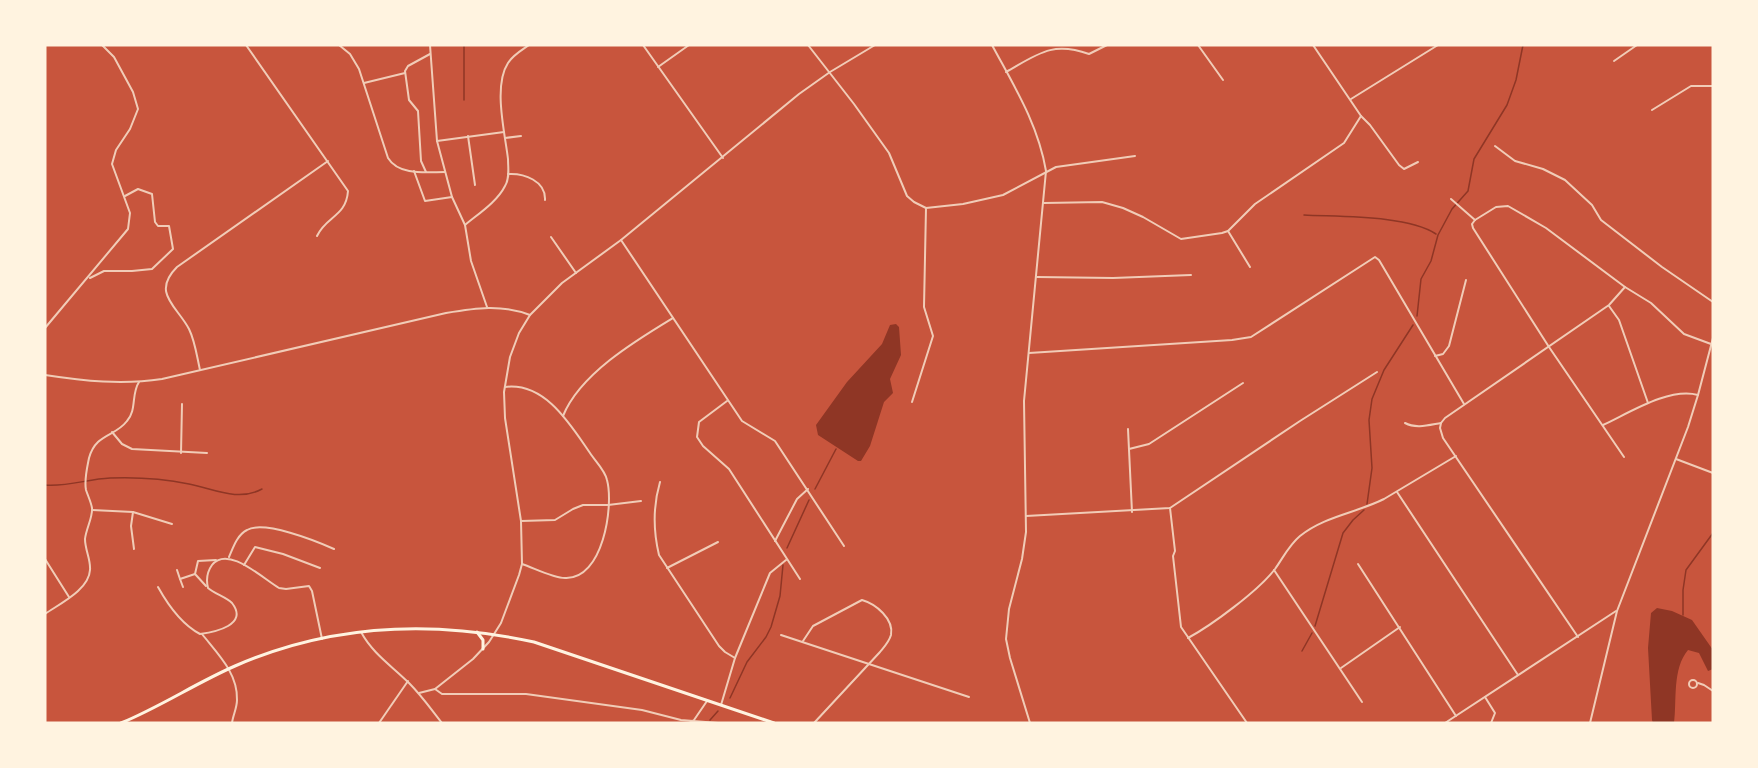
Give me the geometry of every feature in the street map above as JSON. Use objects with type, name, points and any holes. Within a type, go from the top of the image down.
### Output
[{"type":"main road","points":[[121,723],[229,669],[285,648],[361,632],[414,628],[495,633],[555,648],[774,723]]},
{"type":"main road","points":[[477,632],[483,640],[483,649]]},
{"type":"street","points":[[45,328],[88,280],[128,229],[130,213],[112,164],[116,150],[130,129],[138,109],[134,92],[114,57],[102,45]]},
{"type":"street","points":[[246,45],[348,191],[347,201],[341,212],[321,228],[317,236]]},
{"type":"street","points":[[339,45],[350,54],[359,69],[392,165],[414,171],[445,172]]},
{"type":"street","points":[[430,45],[437,141],[452,197],[465,225],[471,261],[487,307]]},
{"type":"street","points":[[522,45],[525,48]]},
{"type":"street","points":[[465,225],[505,186],[508,174],[501,96],[504,72],[507,64],[515,55],[529,45]]},
{"type":"street","points":[[643,45],[723,158]]},
{"type":"street","points":[[658,67],[689,45]]},
{"type":"street","points":[[808,45],[892,158],[907,196],[926,208],[963,204],[1003,195],[1056,167],[1135,156]]},
{"type":"street","points":[[419,693],[435,689],[483,649],[501,623],[522,564],[521,521],[505,418],[505,387],[510,357],[519,333],[530,315],[553,291],[621,240],[776,113],[830,72],[875,45]]},
{"type":"street","points":[[992,45],[1030,117],[1040,141],[1046,171],[1024,401],[1025,544],[1009,609],[1006,639],[1030,723]]},
{"type":"street","points":[[1006,72],[1050,48],[1071,49],[1089,54],[1107,45]]},
{"type":"street","points":[[1198,45],[1223,80]]},
{"type":"street","points":[[1313,45],[1361,116],[1371,124],[1399,165],[1404,169],[1418,162]]},
{"type":"street","points":[[1351,99],[1438,45]]},
{"type":"street","points":[[1614,61],[1637,45]]},
{"type":"street","points":[[426,172],[421,161],[418,111],[409,100],[405,73],[408,66],[430,54]]},
{"type":"street","points":[[364,83],[405,73]]},
{"type":"street","points":[[1652,110],[1691,86],[1713,86]]},
{"type":"street","points":[[1044,203],[1086,202],[1113,205],[1143,217],[1181,239],[1228,231],[1255,204],[1344,143],[1361,116]]},
{"type":"street","points":[[437,141],[504,132]]},
{"type":"street","points":[[468,136],[475,185]]},
{"type":"street","points":[[505,138],[521,136]]},
{"type":"street","points":[[1495,146],[1515,161],[1543,169],[1565,180],[1592,205],[1601,220],[1662,267],[1713,302]]},
{"type":"street","points":[[200,370],[189,328],[166,292],[166,283],[170,274],[328,161]]},
{"type":"street","points":[[414,171],[425,201],[452,197]]},
{"type":"street","points":[[508,174],[529,177],[542,187],[545,200]]},
{"type":"street","points":[[88,280],[104,271],[132,272],[152,268],[173,249],[169,226],[158,226],[155,222],[152,194],[138,189],[125,196]]},
{"type":"street","points":[[1451,199],[1475,220]]},
{"type":"street","points":[[1624,457],[1549,347],[1473,228],[1472,224],[1475,220],[1496,207],[1508,206],[1546,228],[1624,287],[1651,303],[1684,334],[1711,344]]},
{"type":"street","points":[[912,402],[933,336],[924,307],[926,208]]},
{"type":"street","points":[[1228,231],[1250,267]]},
{"type":"street","points":[[551,237],[576,273]]},
{"type":"street","points":[[621,240],[742,421],[775,441],[844,546]]},
{"type":"street","points":[[1029,353],[1251,337],[1375,257],[1379,260],[1464,404]]},
{"type":"street","points":[[1037,278],[1191,275]]},
{"type":"street","points":[[1435,356],[1443,354],[1449,346],[1466,280]]},
{"type":"street","points":[[1578,637],[1443,438],[1440,428],[1445,418],[1464,404],[1609,305],[1624,287]]},
{"type":"street","points":[[1609,305],[1619,320],[1648,403]]},
{"type":"street","points":[[45,375],[83,381],[139,382],[404,322],[487,307],[502,307],[530,315]]},
{"type":"street","points":[[562,416],[575,395],[592,375],[672,318]]},
{"type":"street","points":[[1590,723],[1617,611],[1676,459],[1698,395],[1713,338]]},
{"type":"street","points":[[1026,516],[1132,512],[1170,508],[1377,372]]},
{"type":"street","points":[[45,614],[83,585],[90,574],[85,541],[92,510],[86,484],[89,459],[96,443],[123,425],[130,416],[139,382]]},
{"type":"street","points":[[1129,449],[1149,444],[1243,382]]},
{"type":"street","points":[[505,387],[527,388],[547,400],[562,416],[606,475],[608,485],[604,539],[596,557],[582,572],[564,578],[522,564]]},
{"type":"street","points":[[1602,426],[1648,403],[1675,394],[1698,395]]},
{"type":"street","points":[[728,400],[699,422],[697,437],[703,446],[729,469],[800,579]]},
{"type":"street","points":[[181,453],[182,404]]},
{"type":"street","points":[[1405,423],[1411,426],[1421,426],[1441,423]]},
{"type":"street","points":[[1128,429],[1132,512]]},
{"type":"street","points":[[112,432],[118,440],[132,449],[207,453]]},
{"type":"street","points":[[1188,638],[1225,614],[1274,570],[1295,541],[1312,528],[1336,516],[1371,505],[1456,456]]},
{"type":"street","points":[[1676,459],[1713,473]]},
{"type":"street","points":[[660,482],[654,515],[655,538],[659,555],[719,646],[735,658]]},
{"type":"street","points":[[775,541],[796,499],[808,489]]},
{"type":"street","points":[[1396,492],[1518,675]]},
{"type":"street","points":[[521,521],[555,520],[578,507],[608,506],[640,501]]},
{"type":"street","points":[[1170,508],[1181,627],[1246,722],[1241,723]]},
{"type":"street","points":[[92,510],[133,512],[172,524]]},
{"type":"street","points":[[133,512],[131,525],[134,549]]},
{"type":"street","points":[[229,557],[240,535],[254,527],[285,532],[316,541],[333,549]]},
{"type":"street","points":[[666,568],[718,542]]},
{"type":"street","points":[[244,565],[255,547],[283,554],[320,568]]},
{"type":"street","points":[[195,574],[198,561],[229,557],[279,588],[309,586],[322,639]]},
{"type":"street","points":[[45,558],[69,597]]},
{"type":"street","points":[[208,588],[206,581],[216,560]]},
{"type":"street","points":[[721,705],[735,658],[770,573],[787,560]]},
{"type":"street","points":[[1358,564],[1455,716]]},
{"type":"street","points":[[177,570],[183,587]]},
{"type":"street","points":[[1274,570],[1362,702]]},
{"type":"street","points":[[180,579],[195,574]]},
{"type":"street","points":[[195,574],[208,588],[231,603],[237,618],[230,625],[202,634]]},
{"type":"street","points":[[158,587],[183,623],[202,634],[229,669],[237,697],[232,723]]},
{"type":"street","points":[[803,641],[808,630],[818,622],[844,611],[856,602],[866,602],[883,613],[890,623],[889,639],[871,663],[814,723]]},
{"type":"street","points":[[1445,723],[1617,611]]},
{"type":"street","points":[[1341,668],[1400,627]]},
{"type":"street","points":[[361,632],[386,664],[419,693],[442,723]]},
{"type":"street","points":[[781,634],[969,697]]},
{"type":"street","points":[[379,723],[408,681]]},
{"type":"street","points":[[1698,683],[1713,691]]},
{"type":"street","points":[[435,689],[442,694],[526,694],[642,710],[681,720],[718,723]]},
{"type":"street","points":[[1485,697],[1495,713],[1491,723]]},
{"type":"street","points":[[689,723],[694,720],[707,701]]},
{"type":"shaded area","points":[[896,324],[899,327],[901,355],[890,379],[893,393],[884,402],[870,446],[861,461],[858,461],[818,435],[816,425],[847,382],[882,344],[890,325]]},
{"type":"shaded area","points":[[1657,608],[1672,611],[1692,620],[1713,650],[1713,669],[1708,671],[1699,653],[1688,650],[1683,658],[1677,675],[1674,723],[1653,723],[1652,720],[1648,648],[1651,613]]},
{"type":"waterway","points":[[464,45],[464,100]]},
{"type":"waterway","points":[[1417,316],[1421,279],[1431,261],[1438,235],[1452,209],[1468,191],[1474,159],[1507,105],[1516,80],[1523,45]]},
{"type":"waterway","points":[[1304,215],[1391,220],[1408,223],[1436,234]]},
{"type":"waterway","points":[[1367,504],[1372,468],[1369,420],[1372,399],[1384,370],[1413,325]]},
{"type":"waterway","points":[[815,489],[836,449]]},
{"type":"waterway","points":[[45,485],[130,478],[180,482],[235,494],[253,493],[262,489]]},
{"type":"waterway","points":[[787,548],[809,500]]},
{"type":"waterway","points":[[1315,626],[1343,533],[1364,510]]},
{"type":"waterway","points":[[1683,615],[1686,570],[1713,533]]},
{"type":"waterway","points":[[730,698],[747,662],[771,627],[780,596],[783,565]]},
{"type":"waterway","points":[[1302,651],[1312,633]]},
{"type":"waterway","points":[[710,720],[718,711]]}]
